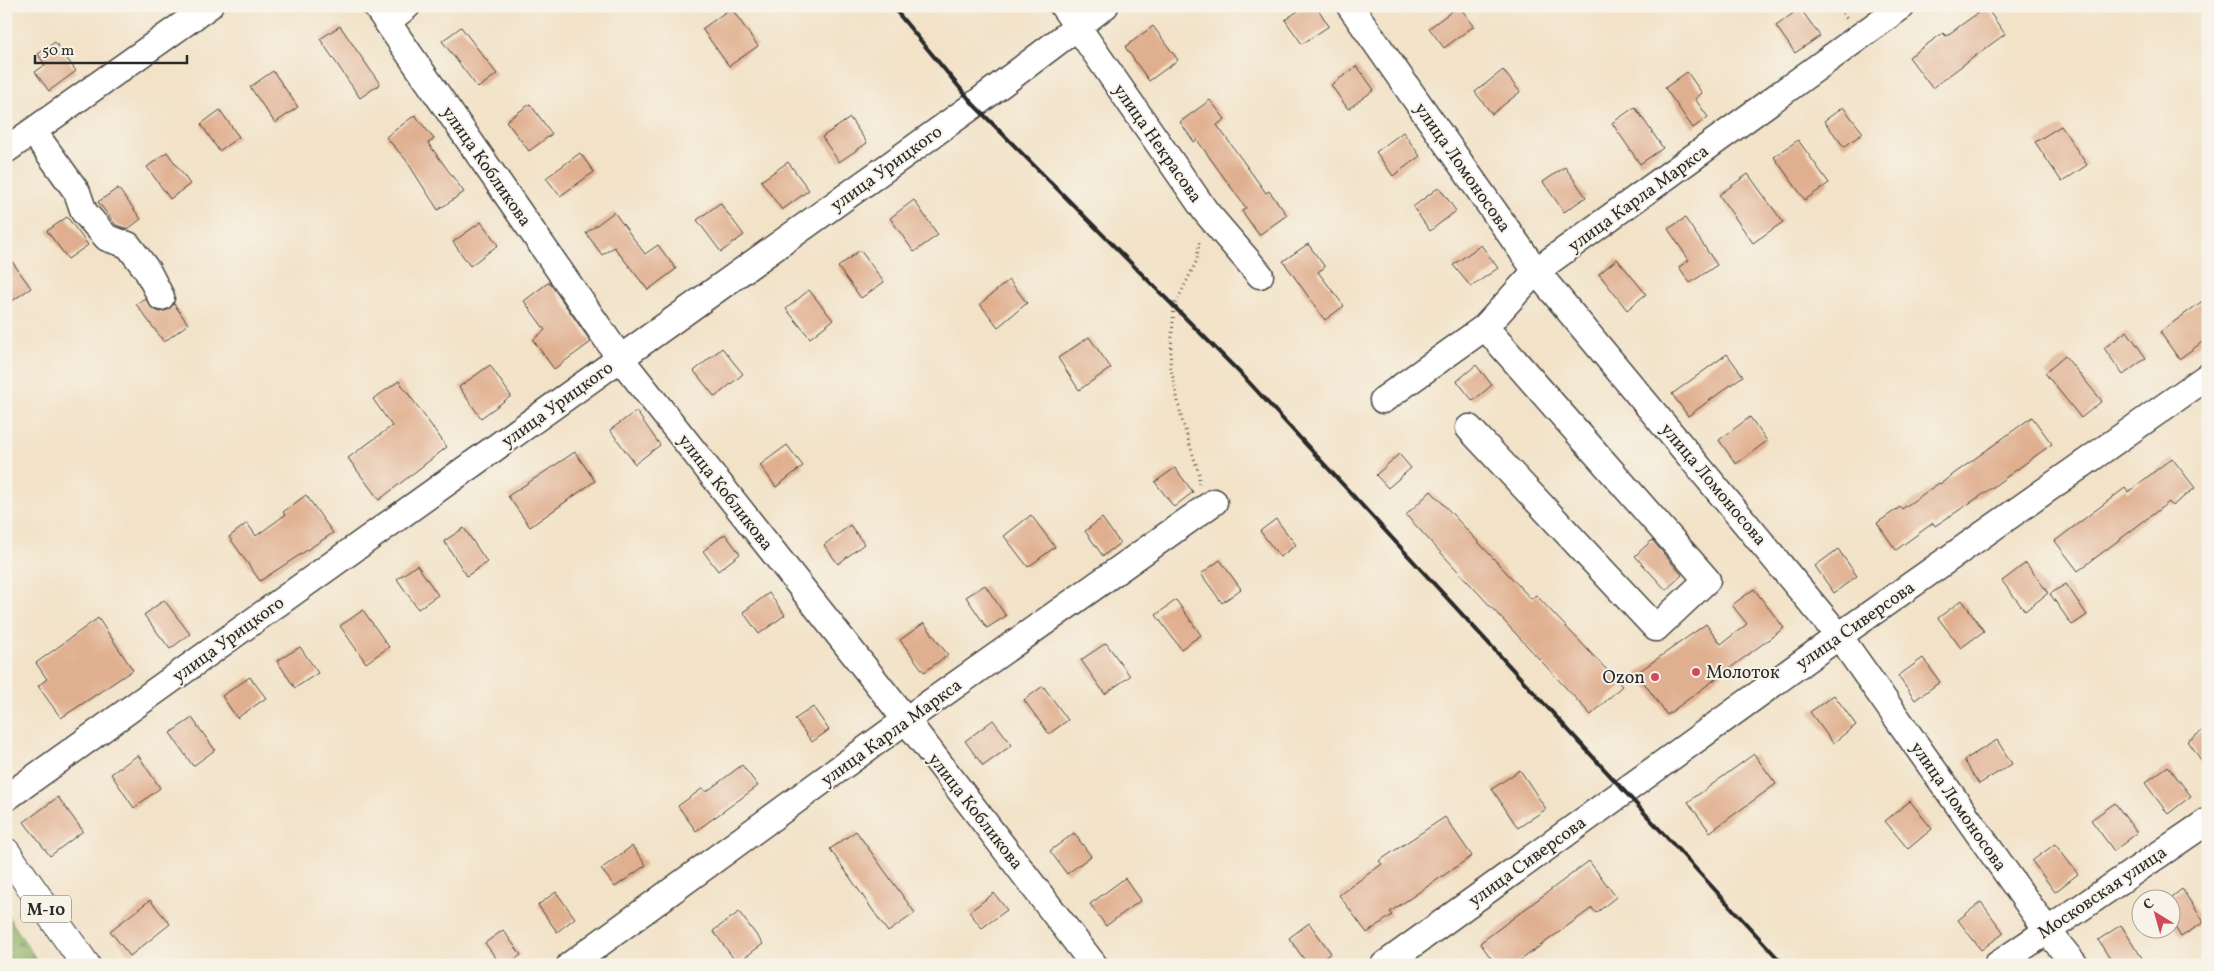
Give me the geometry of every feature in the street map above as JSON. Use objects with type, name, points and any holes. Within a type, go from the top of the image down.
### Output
[{"type":"highway","name":"М-10","points":[[6,852],[86,965]]},
{"type":"street","points":[[6,150],[209,6]]},
{"type":"street","name":"улица Урицкого","points":[[6,798],[974,105],[1070,16],[1105,6]]},
{"type":"street","name":"улица Ломоносова","points":[[1350,6],[1536,271],[1839,636],[2046,929],[2075,965]]},
{"type":"street","name":"улица Карла Маркса","points":[[1383,400],[1485,326],[1536,271],[1902,6]]},
{"type":"street","name":"улица Кобликова","points":[[390,11],[620,358],[906,720],[1094,965]]},
{"type":"street","name":"улица Некрасова","points":[[1070,16],[1206,212],[1260,275]]},
{"type":"street","points":[[33,131],[78,192],[84,212],[107,238],[128,245],[147,270],[161,297]]},
{"type":"street","points":[[1469,428],[1656,628],[1707,580],[1485,326]]},
{"type":"street","name":"улица Сиверсова","points":[[1384,965],[1839,636],[2208,376]]},
{"type":"street","name":"улица Карла Маркса","points":[[570,965],[906,720],[1206,507]]},
{"type":"street","name":"Московская улица","points":[[1996,965],[2208,820]]},
{"type":"path","points":[[1206,212],[1196,262],[1174,307],[1170,364],[1182,420],[1199,474],[1206,507]]},
{"type":"green space","points":[[6,913],[40,965],[6,965]]},
{"type":"building","points":[[1305,6],[1316,6],[1329,26],[1302,44],[1285,20]]},
{"type":"building","points":[[1459,6],[1474,26],[1444,48],[1429,28]]},
{"type":"building","points":[[1986,7],[2005,34],[1932,88],[1909,57],[1943,33],[1946,36]]},
{"type":"building","points":[[731,8],[758,46],[729,66],[702,29]]},
{"type":"building","points":[[1800,8],[1820,36],[1795,53],[1776,26]]},
{"type":"building","points":[[340,26],[380,84],[360,98],[320,39]]},
{"type":"building","points":[[1153,26],[1178,60],[1149,81],[1125,47]]},
{"type":"building","points":[[461,27],[497,74],[478,88],[442,41]]},
{"type":"building","points":[[55,42],[76,71],[49,91],[35,72],[45,65],[38,54]]},
{"type":"building","points":[[1357,66],[1374,90],[1348,109],[1331,85]]},
{"type":"building","points":[[1503,70],[1520,92],[1492,114],[1475,92]]},
{"type":"building","points":[[273,71],[298,107],[275,123],[250,87]]},
{"type":"building","points":[[1687,72],[1702,93],[1695,99],[1708,117],[1693,128],[1665,88]]},
{"type":"building","points":[[1210,100],[1225,119],[1217,125],[1266,193],[1269,191],[1287,215],[1259,235],[1242,211],[1246,208],[1197,140],[1194,142],[1180,122]]},
{"type":"building","points":[[530,104],[552,134],[529,151],[506,121]]},
{"type":"building","points":[[1635,107],[1663,148],[1640,164],[1612,123]]},
{"type":"building","points":[[1843,107],[1863,133],[1844,147],[1824,121]]},
{"type":"building","points":[[220,110],[239,137],[219,151],[201,124]]},
{"type":"building","points":[[415,115],[434,139],[428,143],[464,192],[438,210],[406,160],[386,137]]},
{"type":"building","points":[[850,118],[867,143],[839,162],[822,137]]},
{"type":"building","points":[[2061,126],[2087,165],[2062,182],[2035,142]]},
{"type":"building","points":[[1403,132],[1420,156],[1393,176],[1376,152]]},
{"type":"building","points":[[1798,140],[1829,183],[1805,200],[1774,157]]},
{"type":"building","points":[[167,152],[190,184],[170,199],[147,167]]},
{"type":"building","points":[[580,153],[594,172],[560,196],[546,178]]},
{"type":"building","points":[[788,162],[809,190],[782,210],[761,181]]},
{"type":"building","points":[[1565,167],[1586,197],[1564,212],[1543,182]]},
{"type":"building","points":[[1748,174],[1783,222],[1753,243],[1719,195]]},
{"type":"building","points":[[1439,187],[1456,211],[1430,231],[1413,207]]},
{"type":"building","points":[[118,188],[141,219],[128,229],[116,225],[98,202]]},
{"type":"building","points":[[914,200],[938,235],[914,252],[890,218]]},
{"type":"building","points":[[720,203],[744,235],[721,252],[697,220]]},
{"type":"building","points":[[614,212],[645,254],[658,245],[676,269],[648,290],[614,247],[602,255],[586,233]]},
{"type":"building","points":[[67,217],[88,245],[68,259],[47,231]]},
{"type":"building","points":[[1685,218],[1717,265],[1690,283],[1679,267],[1689,260],[1668,229]]},
{"type":"building","points":[[481,222],[498,245],[470,266],[453,242]]},
{"type":"building","points":[[1308,244],[1325,267],[1318,272],[1344,306],[1325,320],[1283,261]]},
{"type":"building","points":[[1481,245],[1498,268],[1471,287],[1453,265]]},
{"type":"building","points":[[860,250],[884,282],[861,298],[838,267]]},
{"type":"building","points":[[6,253],[31,288],[6,305]]},
{"type":"building","points":[[1617,259],[1646,294],[1627,310],[1599,274]]},
{"type":"building","points":[[1009,280],[1027,303],[998,327],[980,304]]},
{"type":"building","points":[[549,282],[591,342],[554,369],[533,340],[545,330],[524,301]]},
{"type":"building","points":[[809,290],[833,320],[810,338],[786,309]]},
{"type":"building","points":[[2208,297],[2208,338],[2179,359],[2160,332]]},
{"type":"building","points":[[145,298],[153,309],[160,312],[168,310],[174,304],[188,324],[164,342],[136,304]]},
{"type":"building","points":[[2127,331],[2146,358],[2123,375],[2104,348]]},
{"type":"building","points":[[1089,337],[1111,368],[1079,390],[1058,358]]},
{"type":"building","points":[[722,348],[743,374],[715,397],[694,371]]},
{"type":"building","points":[[1727,354],[1743,376],[1688,416],[1672,394]]},
{"type":"building","points":[[2065,356],[2102,401],[2081,418],[2045,373]]},
{"type":"building","points":[[490,365],[511,396],[481,418],[459,387]]},
{"type":"building","points":[[1476,365],[1492,385],[1473,401],[1457,381]]},
{"type":"building","points":[[399,381],[447,447],[379,500],[348,458],[392,426],[373,399]]},
{"type":"building","points":[[636,411],[660,445],[635,464],[610,430]]},
{"type":"building","points":[[1750,417],[1767,441],[1736,464],[1719,440]]},
{"type":"building","points":[[2032,417],[2052,444],[1982,495],[1935,526],[1933,523],[1896,550],[1877,523],[1940,484]]},
{"type":"building","points":[[787,445],[803,466],[776,487],[760,465]]},
{"type":"building","points":[[575,452],[595,481],[530,527],[508,496]]},
{"type":"building","points":[[1399,454],[1411,468],[1388,488],[1376,475]]},
{"type":"building","points":[[2172,458],[2195,488],[2172,506],[2169,502],[2078,571],[2055,541],[2125,488],[2128,492]]},
{"type":"building","points":[[1175,468],[1193,492],[1174,507],[1155,482]]},
{"type":"building","points":[[1431,491],[1531,599],[1536,595],[1622,686],[1591,715],[1406,515]]},
{"type":"building","points":[[306,495],[333,533],[260,581],[229,537],[247,523],[256,536],[285,515],[283,512]]},
{"type":"building","points":[[1031,515],[1055,547],[1028,567],[1004,536]]},
{"type":"building","points":[[1102,518],[1120,543],[1103,556],[1085,531]]},
{"type":"building","points":[[1276,519],[1296,545],[1280,557],[1260,531]]},
{"type":"building","points":[[850,525],[864,544],[838,564],[824,545]]},
{"type":"building","points":[[464,528],[487,562],[467,576],[444,541]]},
{"type":"building","points":[[725,534],[740,554],[718,571],[703,551]]},
{"type":"building","points":[[1652,540],[1682,575],[1666,590],[1635,556]]},
{"type":"building","points":[[1838,549],[1857,576],[1834,593],[1815,566]]},
{"type":"building","points":[[1220,560],[1241,589],[1222,603],[1201,574]]},
{"type":"building","points":[[2026,563],[2048,593],[2025,611],[2002,581]]},
{"type":"building","points":[[417,565],[438,595],[418,609],[397,579]]},
{"type":"building","points":[[2066,584],[2087,615],[2072,625],[2050,594]]},
{"type":"building","points":[[985,585],[1006,616],[987,628],[966,597]]},
{"type":"building","points":[[1754,589],[1784,628],[1667,715],[1637,673],[1706,624],[1721,644],[1747,624],[1732,605]]},
{"type":"building","points":[[769,593],[785,615],[759,634],[743,612]]},
{"type":"building","points":[[164,600],[190,634],[170,649],[144,615]]},
{"type":"building","points":[[1176,600],[1201,635],[1181,649],[1156,615]]},
{"type":"building","points":[[1962,600],[1984,631],[1961,648],[1938,618]]},
{"type":"building","points":[[363,610],[389,647],[366,663],[340,626]]},
{"type":"building","points":[[98,618],[133,670],[61,718],[38,686],[47,679],[36,663]]},
{"type":"building","points":[[924,623],[948,655],[924,672],[900,640]]},
{"type":"building","points":[[1106,643],[1130,676],[1105,694],[1081,660]]},
{"type":"building","points":[[300,647],[318,673],[295,688],[277,661]]},
{"type":"building","points":[[1923,658],[1940,682],[1915,700],[1898,676]]},
{"type":"building","points":[[250,677],[266,698],[237,718],[222,696]]},
{"type":"building","points":[[1043,686],[1068,720],[1049,734],[1024,700]]},
{"type":"building","points":[[1834,695],[1856,725],[1833,743],[1810,712]]},
{"type":"building","points":[[813,707],[829,730],[812,742],[795,719]]},
{"type":"building","points":[[192,718],[215,750],[193,766],[170,733]]},
{"type":"building","points":[[993,720],[1012,745],[983,766],[965,741]]},
{"type":"building","points":[[2208,727],[2208,770],[2188,741]]},
{"type":"building","points":[[1997,740],[2012,764],[1979,784],[1964,760]]},
{"type":"building","points":[[1754,754],[1776,784],[1710,832],[1688,802]]},
{"type":"building","points":[[138,755],[160,788],[134,808],[111,774]]},
{"type":"building","points":[[742,765],[758,786],[696,831],[678,806],[703,788],[706,792]]},
{"type":"building","points":[[2168,766],[2191,796],[2168,814],[2145,783]]},
{"type":"building","points":[[1520,770],[1546,809],[1518,828],[1492,789]]},
{"type":"building","points":[[58,797],[83,831],[50,856],[24,822]]},
{"type":"building","points":[[1910,801],[1932,829],[1908,849],[1885,821]]},
{"type":"building","points":[[2115,803],[2137,833],[2114,851],[2091,820]]},
{"type":"building","points":[[1445,817],[1472,856],[1390,912],[1392,915],[1367,933],[1339,895],[1382,864],[1379,861]]},
{"type":"building","points":[[856,831],[915,913],[888,932],[830,849]]},
{"type":"building","points":[[1074,833],[1091,856],[1067,874],[1050,851]]},
{"type":"building","points":[[2055,844],[2078,874],[2055,892],[2032,861]]},
{"type":"building","points":[[632,846],[646,865],[615,887],[601,869]]},
{"type":"building","points":[[1589,861],[1616,897],[1596,913],[1592,908],[1514,965],[1496,965],[1480,943]]},
{"type":"building","points":[[1125,878],[1141,900],[1106,926],[1090,904]]},
{"type":"building","points":[[2182,889],[2204,922],[2182,936]]},
{"type":"building","points":[[556,892],[575,918],[557,932],[538,905]]},
{"type":"building","points":[[994,893],[1007,910],[982,928],[969,912]]},
{"type":"building","points":[[150,900],[170,924],[130,956],[110,931]]},
{"type":"building","points":[[1981,902],[2004,933],[1981,950],[1958,920]]},
{"type":"building","points":[[739,912],[763,944],[737,963],[713,931]]},
{"type":"building","points":[[1309,923],[1331,953],[1314,965],[1308,965],[1289,938]]},
{"type":"building","points":[[2121,925],[2142,958],[2133,965],[2114,965],[2098,940]]},
{"type":"building","points":[[503,930],[521,955],[507,965],[501,965],[485,943]]},
{"type":"railway","points":[[892,6],[974,105],[1246,379],[1784,965]]},
{"type":"place","name":"Молоток","points":[[1696,672]]},
{"type":"place","name":"Ozon","points":[[1655,677]]}]
